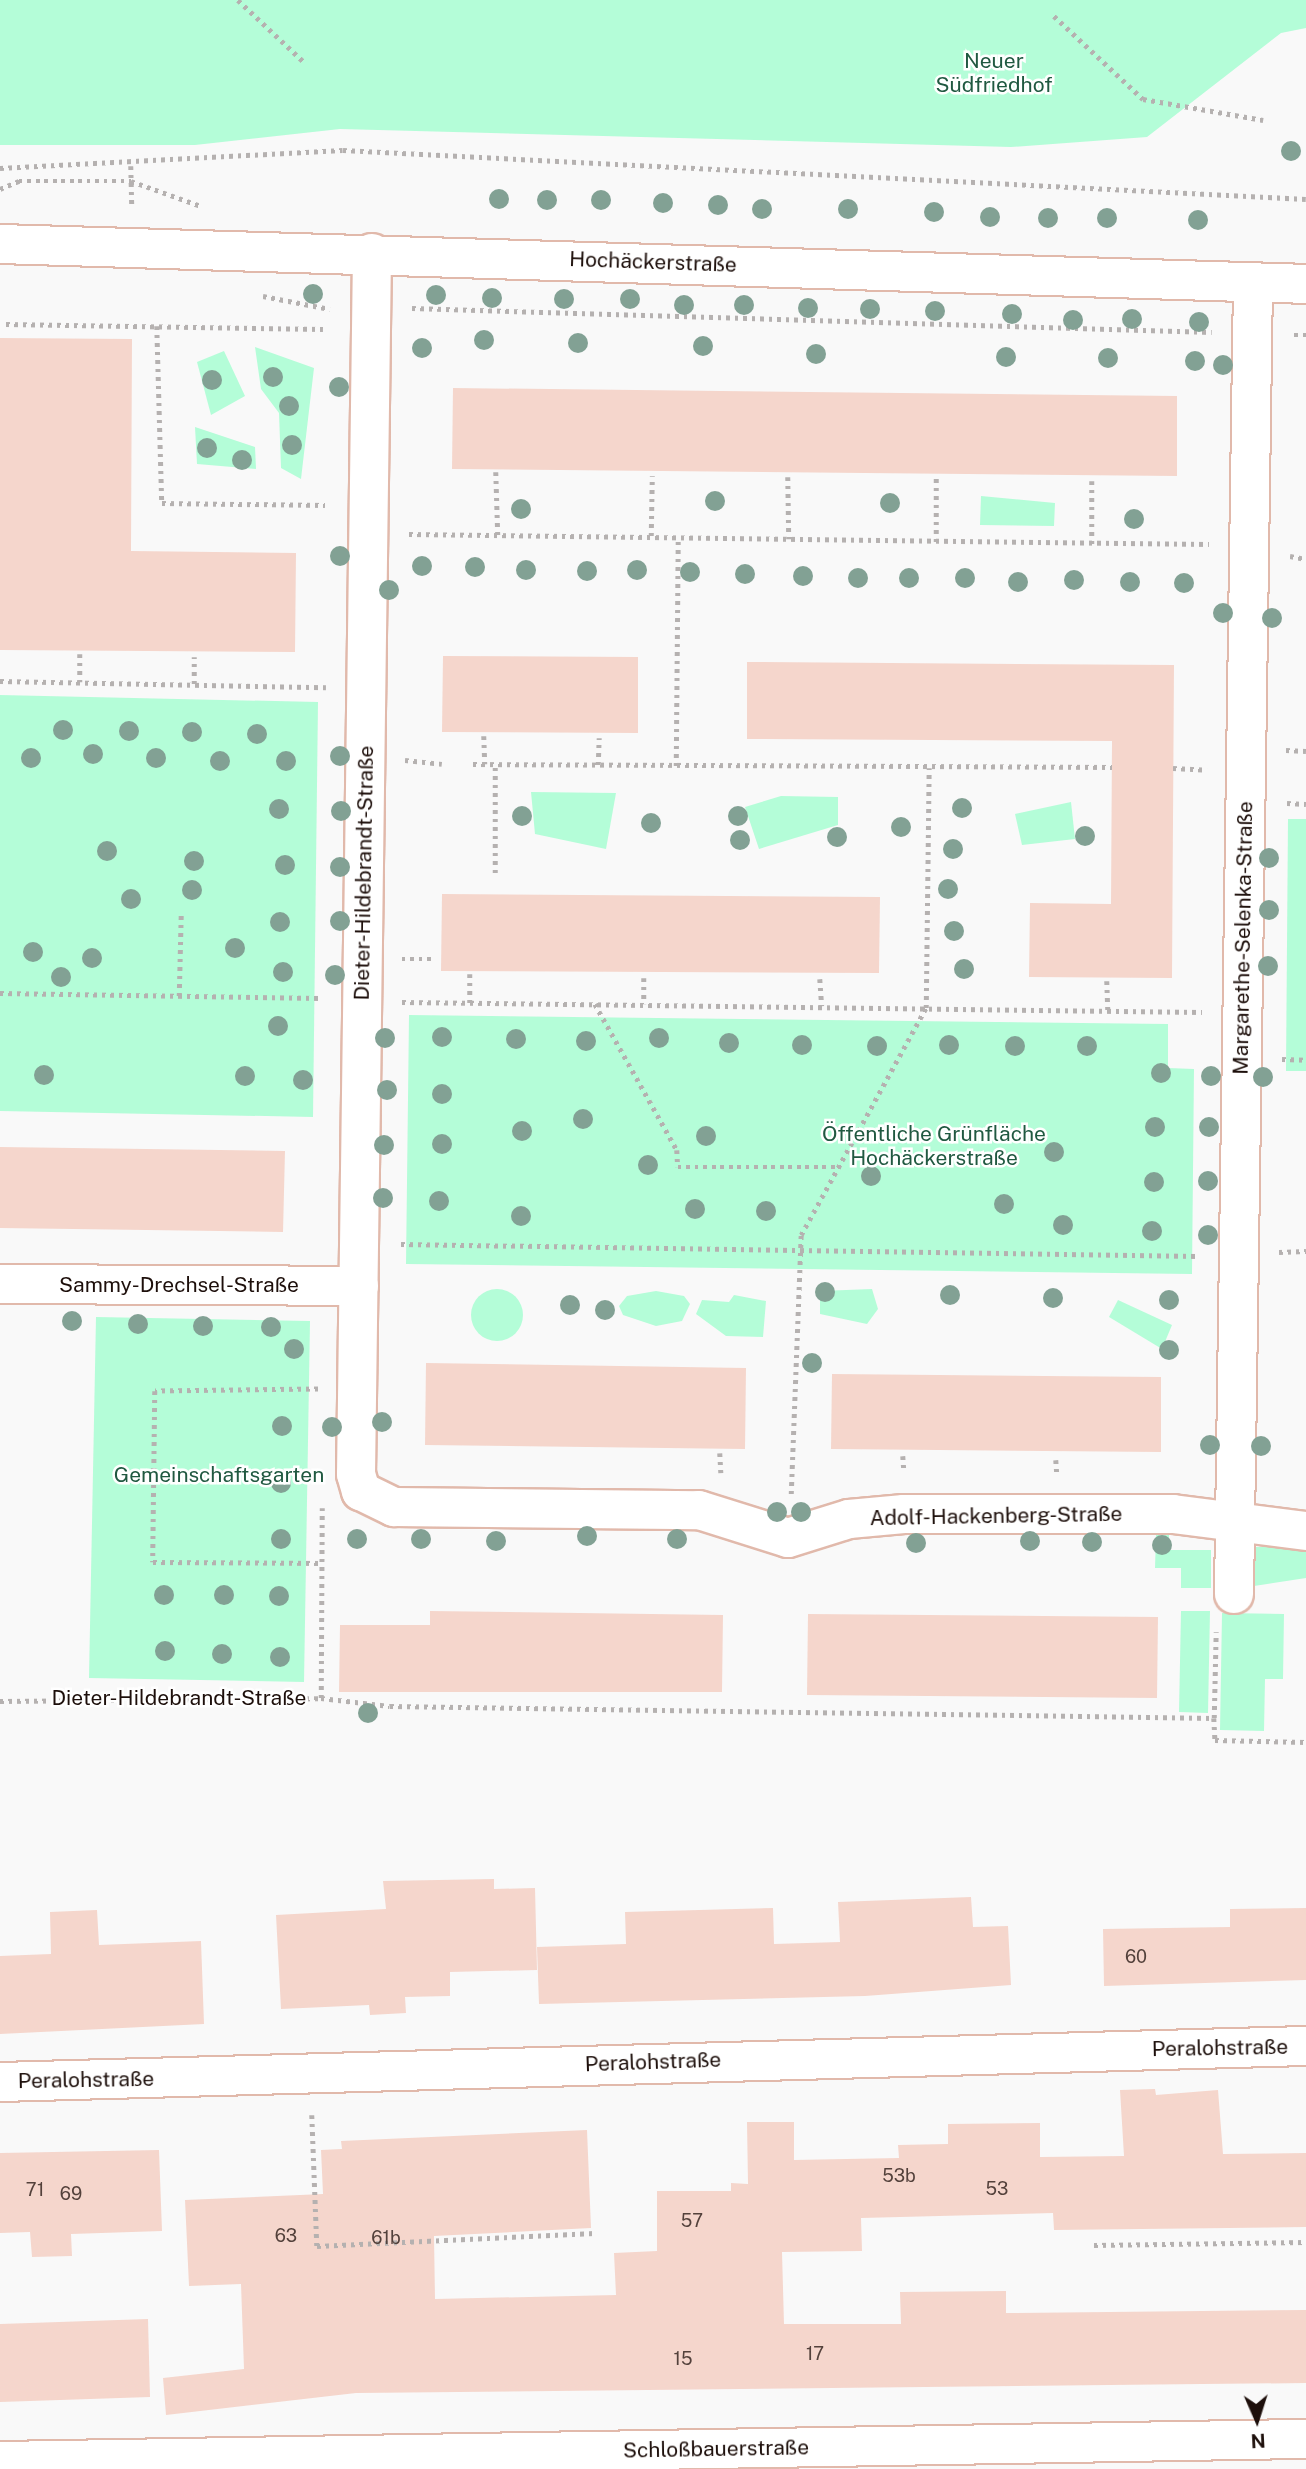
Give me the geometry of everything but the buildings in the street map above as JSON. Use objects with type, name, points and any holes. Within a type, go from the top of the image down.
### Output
[{"type":"street","name":"Hochäckerstraße","points":[[0,244],[372,253],[1306,284]]},
{"type":"street","name":"Dieter-Hildebrandt-Straße","points":[[361,1491],[356,1474],[372,253]]},
{"type":"street","name":"Margarethe-Selenka-Straße","points":[[1234,1594],[1253,282]]},
{"type":"street","name":"Sammy-Drechsel-Straße","points":[[0,1284],[359,1286]]},
{"type":"street","name":"Adolf-Hackenberg-Straße","points":[[361,1491],[394,1507],[699,1510],[788,1538],[881,1515],[1173,1514],[1306,1531]]},
{"type":"street","name":"Peralohstraße","points":[[0,2082],[1306,2046]]},
{"type":"street","name":"Schloßbauerstraße","points":[[0,2461],[1306,2439]]},
{"type":"path","points":[[238,0],[305,63]]},
{"type":"path","points":[[1054,16],[1143,99],[1263,120]]},
{"type":"path","points":[[0,168],[343,150],[1306,199]]},
{"type":"path","points":[[0,189],[19,181],[131,181]]},
{"type":"path","points":[[256,295],[324,309]]},
{"type":"path","points":[[411,309],[1210,332]]},
{"type":"path","points":[[6,324],[323,330]]},
{"type":"path","points":[[157,326],[162,503],[325,505]]},
{"type":"path","points":[[1291,335],[1306,335]]},
{"type":"path","points":[[496,472],[498,535]]},
{"type":"path","points":[[651,536],[652,476]]},
{"type":"path","points":[[788,477],[789,539]]},
{"type":"path","points":[[936,478],[936,542]]},
{"type":"path","points":[[1092,481],[1092,544]]},
{"type":"path","points":[[370,531],[1249,548]]},
{"type":"path","points":[[676,766],[678,537]]},
{"type":"path","points":[[80,654],[80,682]]},
{"type":"path","points":[[194,657],[194,684]]},
{"type":"path","points":[[0,681],[366,688]]},
{"type":"path","points":[[485,736],[485,764]]},
{"type":"path","points":[[598,738],[598,765]]},
{"type":"path","points":[[1282,750],[1306,751]]},
{"type":"path","points":[[472,764],[1112,767]]},
{"type":"path","points":[[495,764],[495,873]]},
{"type":"path","points":[[791,1494],[801,1235],[841,1167],[926,1008],[929,768]]},
{"type":"path","points":[[179,996],[181,912]]},
{"type":"path","points":[[402,959],[436,959]]},
{"type":"path","points":[[470,975],[470,1003]]},
{"type":"path","points":[[644,978],[644,1004]]},
{"type":"path","points":[[820,979],[822,1006]]},
{"type":"path","points":[[1107,981],[1108,1010]]},
{"type":"path","points":[[0,993],[308,997]]},
{"type":"path","points":[[363,1002],[1242,1011]]},
{"type":"path","points":[[595,1003],[677,1150],[678,1167],[841,1167]]},
{"type":"path","points":[[397,1244],[1239,1252]]},
{"type":"path","points":[[318,1389],[155,1391],[153,1562],[322,1563]]},
{"type":"path","name":"Dieter-Hildebrandt-Straße","points":[[0,1701],[321,1698],[321,1493]]},
{"type":"path","points":[[1234,1594],[1217,1599],[1215,1740],[1306,1742]]},
{"type":"path","points":[[321,1698],[390,1706],[1214,1718]]},
{"type":"path","points":[[310,2075],[317,2246],[595,2233]]},
{"type":"path","points":[[1094,2245],[1306,2242]]},
{"type":"green space","name":"Neuer Südfriedhof","points":[[0,0],[1306,0],[1306,28],[1281,33],[1147,137],[1011,147],[340,129],[195,145],[0,145]]},
{"type":"green space","points":[[255,347],[314,368],[301,479],[281,468],[279,413],[261,389]]},
{"type":"green space","points":[[224,351],[245,396],[211,415],[197,362]]},
{"type":"green space","points":[[195,427],[255,447],[256,469],[197,464]]},
{"type":"green space","points":[[981,496],[1055,503],[1054,526],[980,525]]},
{"type":"green space","points":[[0,695],[318,702],[313,1117],[0,1111]]},
{"type":"green space","points":[[531,792],[616,793],[606,849],[535,834]]},
{"type":"green space","points":[[781,796],[838,797],[838,825],[759,849],[745,807]]},
{"type":"green space","points":[[1071,802],[1075,839],[1022,845],[1015,814]]},
{"type":"green space","points":[[1288,819],[1306,819],[1306,1071],[1286,1071]]},
{"type":"green space","name":"Öffentliche Grünfläche Hochäckerstraße","points":[[409,1015],[1168,1024],[1168,1068],[1194,1069],[1192,1274],[406,1264]]},
{"type":"green space","points":[[497,1289],[516,1296],[523,1315],[516,1334],[497,1341],[478,1334],[471,1315],[478,1296]]},
{"type":"green space","points":[[872,1289],[878,1309],[867,1324],[820,1314],[820,1291]]},
{"type":"green space","points":[[656,1291],[684,1296],[690,1304],[682,1321],[656,1326],[623,1315],[619,1306],[627,1296]]},
{"type":"green space","points":[[734,1295],[766,1301],[763,1337],[726,1336],[696,1314],[702,1300],[729,1302]]},
{"type":"green space","points":[[1118,1300],[1172,1325],[1162,1349],[1109,1317]]},
{"type":"green space","name":"Gemeinschaftsgarten","points":[[96,1317],[310,1321],[304,1682],[89,1678]]},
{"type":"green space","points":[[1156,1535],[1169,1535],[1169,1550],[1211,1550],[1211,1588],[1181,1588],[1181,1568],[1155,1568]]},
{"type":"green space","points":[[1306,1546],[1306,1578],[1254,1586],[1254,1547]]},
{"type":"green space","points":[[1181,1611],[1210,1611],[1208,1713],[1179,1712]]},
{"type":"green space","points":[[1222,1613],[1284,1614],[1283,1679],[1265,1679],[1264,1731],[1220,1730]]}]
